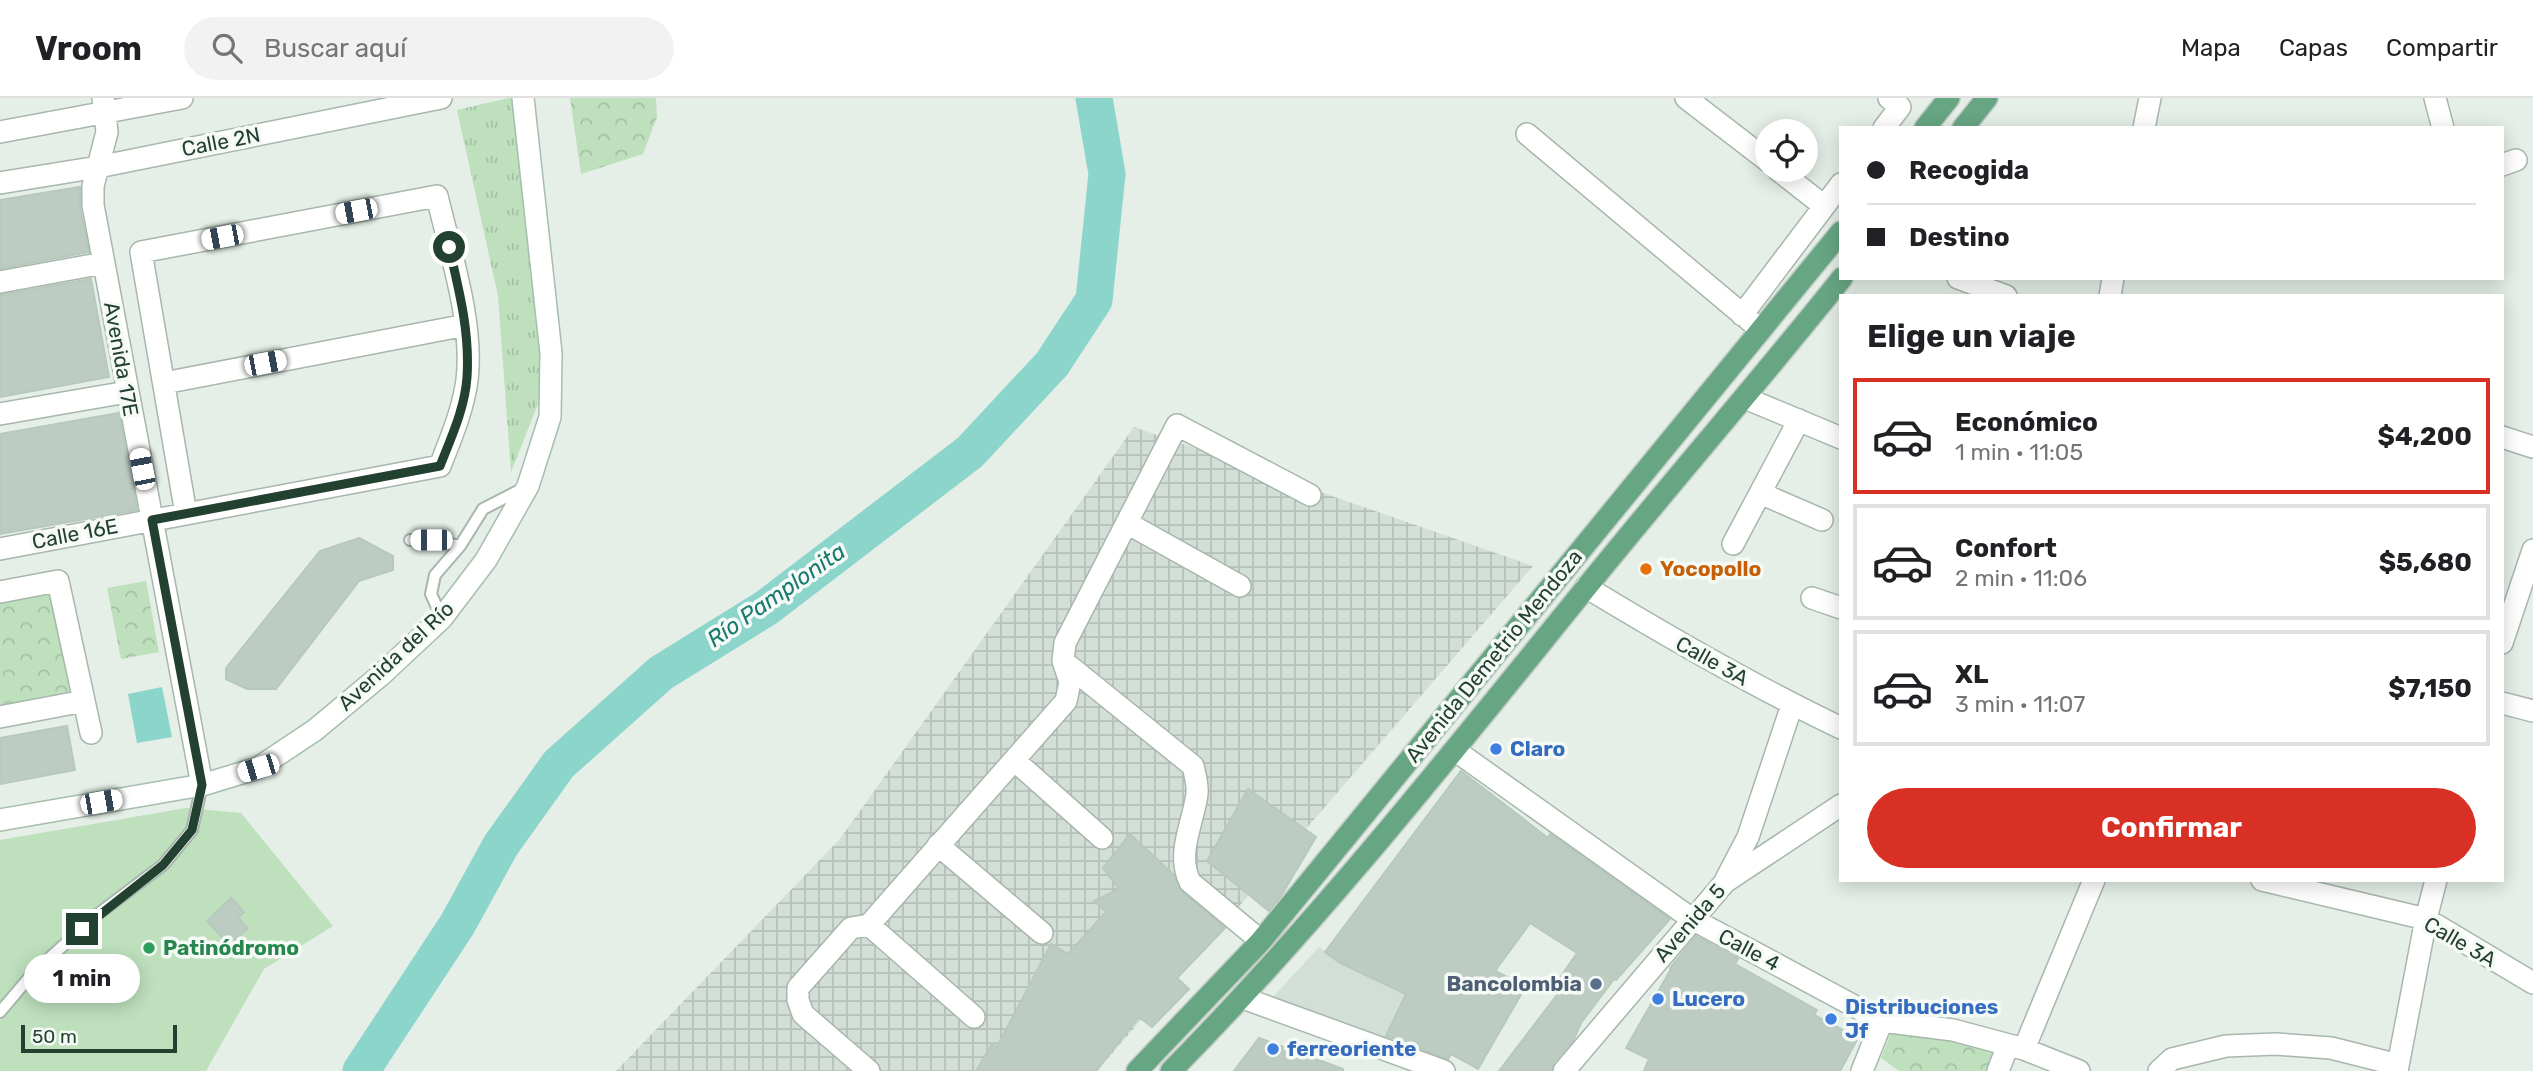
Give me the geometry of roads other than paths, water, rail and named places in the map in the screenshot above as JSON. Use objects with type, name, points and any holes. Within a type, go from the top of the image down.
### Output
[{"type":"main road","points":[[1927,126],[1948,98]]},
{"type":"main road","points":[[1965,126],[1987,98]]},
{"type":"main road","name":"Avenida Demetrio Mendoza","points":[[1137,1071],[1261,940],[1839,234]]},
{"type":"main road","name":"Avenida Demetrio Mendoza","points":[[1171,1071],[1243,998],[1456,751],[1586,587],[1840,280]]},
{"type":"street","points":[[0,132],[104,106],[182,98]]},
{"type":"street","name":"Calle 2N","points":[[0,183],[98,167],[441,98]]},
{"type":"street","name":"Avenida del Río","points":[[0,820],[202,785],[258,768],[315,730],[381,675],[442,618],[486,560],[528,486],[550,417],[551,353],[523,98]]},
{"type":"street","points":[[1686,98],[1755,151]]},
{"type":"street","points":[[1886,126],[1900,107],[1889,98]]},
{"type":"street","points":[[2144,126],[2150,98]]},
{"type":"street","points":[[2435,98],[2442,126]]},
{"type":"street","name":"Avenida 17E","points":[[104,106],[107,132],[93,186],[93,205],[202,785]]},
{"type":"street","points":[[1527,134],[1762,330]]},
{"type":"street","points":[[1793,182],[1824,206]]},
{"type":"street","points":[[1742,315],[1839,187]]},
{"type":"street","points":[[164,383],[467,324],[437,196],[141,252],[186,514]]},
{"type":"street","points":[[0,282],[104,263]]},
{"type":"street","points":[[1963,280],[2001,294]]},
{"type":"street","name":"Calle 16E","points":[[0,548],[440,466],[458,420],[467,379],[467,324]]},
{"type":"street","points":[[0,414],[127,392]]},
{"type":"street","points":[[1745,398],[1839,437]]},
{"type":"street","points":[[1734,544],[1799,420]]},
{"type":"street","points":[[869,1071],[803,1014],[798,1000],[798,988],[851,928],[869,925],[1066,701],[1070,682],[1063,661],[1065,643],[1177,425],[1310,495]]},
{"type":"street","points":[[2504,438],[2533,447]]},
{"type":"street","points":[[1760,493],[1822,520]]},
{"type":"street","points":[[1127,523],[1240,586]]},
{"type":"street","points":[[2504,637],[2533,550]]},
{"type":"street","points":[[0,592],[58,581],[90,733]]},
{"type":"street","name":"Calle 3A","points":[[1586,587],[1692,651],[1839,727]]},
{"type":"street","points":[[1812,598],[1839,607]]},
{"type":"street","points":[[1063,661],[1193,766],[1197,793],[1184,850],[1185,871],[1190,882],[1261,940]]},
{"type":"street","points":[[0,717],[84,701]]},
{"type":"street","points":[[2504,704],[2533,711]]},
{"type":"street","points":[[1725,882],[1748,837],[1792,705]]},
{"type":"street","name":"Calle 4","points":[[1456,751],[1692,919],[1882,1021],[1953,1030],[2016,1047],[2079,1071]]},
{"type":"street","points":[[1014,760],[1102,838]]},
{"type":"street","name":"Avenida 5","points":[[1564,1071],[1725,882],[1839,806]]},
{"type":"street","points":[[938,845],[1042,933]]},
{"type":"street","points":[[1998,1071],[2016,1047],[2093,882]]},
{"type":"street","name":"Calle 3A","points":[[2270,882],[2426,919],[2533,983]]},
{"type":"street","points":[[2159,1071],[2172,1059],[2226,1046],[2276,1044],[2331,1048],[2397,1068],[2435,882]]},
{"type":"street","points":[[869,925],[974,1017]]},
{"type":"street","points":[[1243,998],[1444,1071]]},
{"type":"street","points":[[1862,1071],[1882,1021]]},
{"type":"lane","points":[[442,618],[430,594],[435,575],[460,546],[483,509],[528,486]]},
{"type":"lane","points":[[410,540],[431,540],[460,546]]},
{"type":"lane","points":[[0,1012],[33,973],[98,914],[163,865],[192,830],[202,785]]},
{"type":"water","points":[[162,687],[172,737],[137,743],[128,694]]},
{"type":"waterway","name":"Río Pamplonita","points":[[361,1071],[457,925],[501,845],[559,764],[661,673],[766,608],[970,452],[1052,364],[1094,300],[1107,174],[1094,98]]},
{"type":"place","name":"Yocopollo","points":[[1646,569]]},
{"type":"place","name":"Claro","points":[[1496,749]]},
{"type":"place","name":"Patinódromo","points":[[149,948]]},
{"type":"place","name":"Bancolombia","points":[[1596,984]]},
{"type":"place","name":"Lucero","points":[[1658,999]]},
{"type":"place","name":"Distribuciones Jf","points":[[1831,1019]]},
{"type":"place","name":"ferreoriente","points":[[1273,1049]]}]
